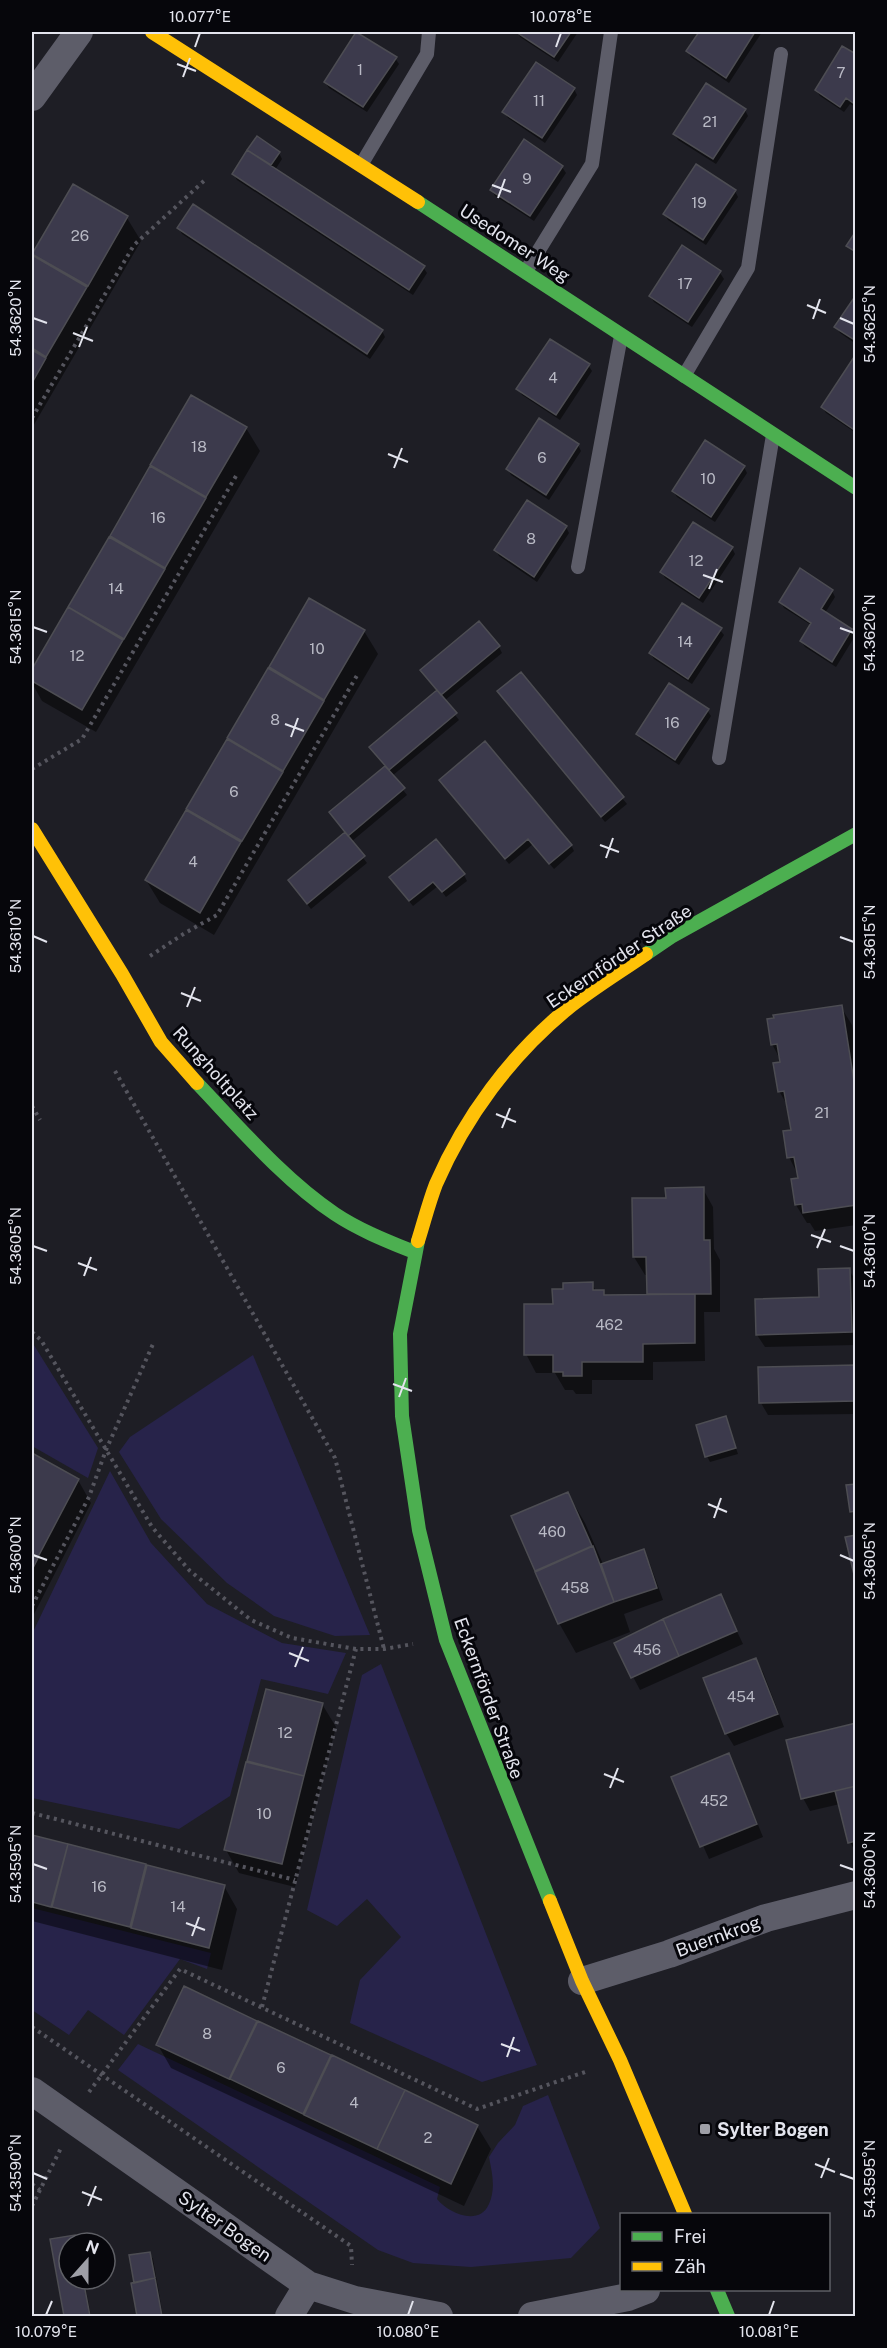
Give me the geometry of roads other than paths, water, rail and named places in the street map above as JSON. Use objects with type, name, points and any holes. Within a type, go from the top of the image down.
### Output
[{"type":"street","points":[[32,97],[79,32]]},
{"type":"street","name":"Usedomer Weg","points":[[152,32],[526,271],[621,336],[855,488]]},
{"type":"street","name":"Rungholtplatz","points":[[32,829],[122,974],[161,1042],[198,1084],[293,1181],[335,1214],[379,1238],[414,1252]]},
{"type":"street","name":"Eckernförder Straße","points":[[685,2213],[620,2060],[582,1981],[446,1640],[419,1530],[402,1416],[400,1334],[414,1252],[436,1185],[458,1139],[490,1090],[529,1044],[568,1008],[671,937],[855,834]]},
{"type":"street","name":"Buernkrog","points":[[582,1981],[669,1954],[766,1918],[855,1895]]},
{"type":"street","name":"Sylter Bogen","points":[[32,2091],[308,2285],[355,2300],[439,2316]]},
{"type":"street","points":[[289,2316],[308,2285]]},
{"type":"street","points":[[532,2316],[628,2297],[642,2291]]},
{"type":"street","points":[[718,2291],[728,2316]]},
{"type":"lane","points":[[360,165],[427,54],[429,32]]},
{"type":"lane","points":[[526,271],[592,164],[611,32]]},
{"type":"lane","points":[[684,376],[748,268],[781,54]]},
{"type":"lane","points":[[578,567],[621,336]]},
{"type":"lane","points":[[720,758],[772,435]]},
{"type":"place","name":"Sylter Bogen","points":[[705,2129]]}]
